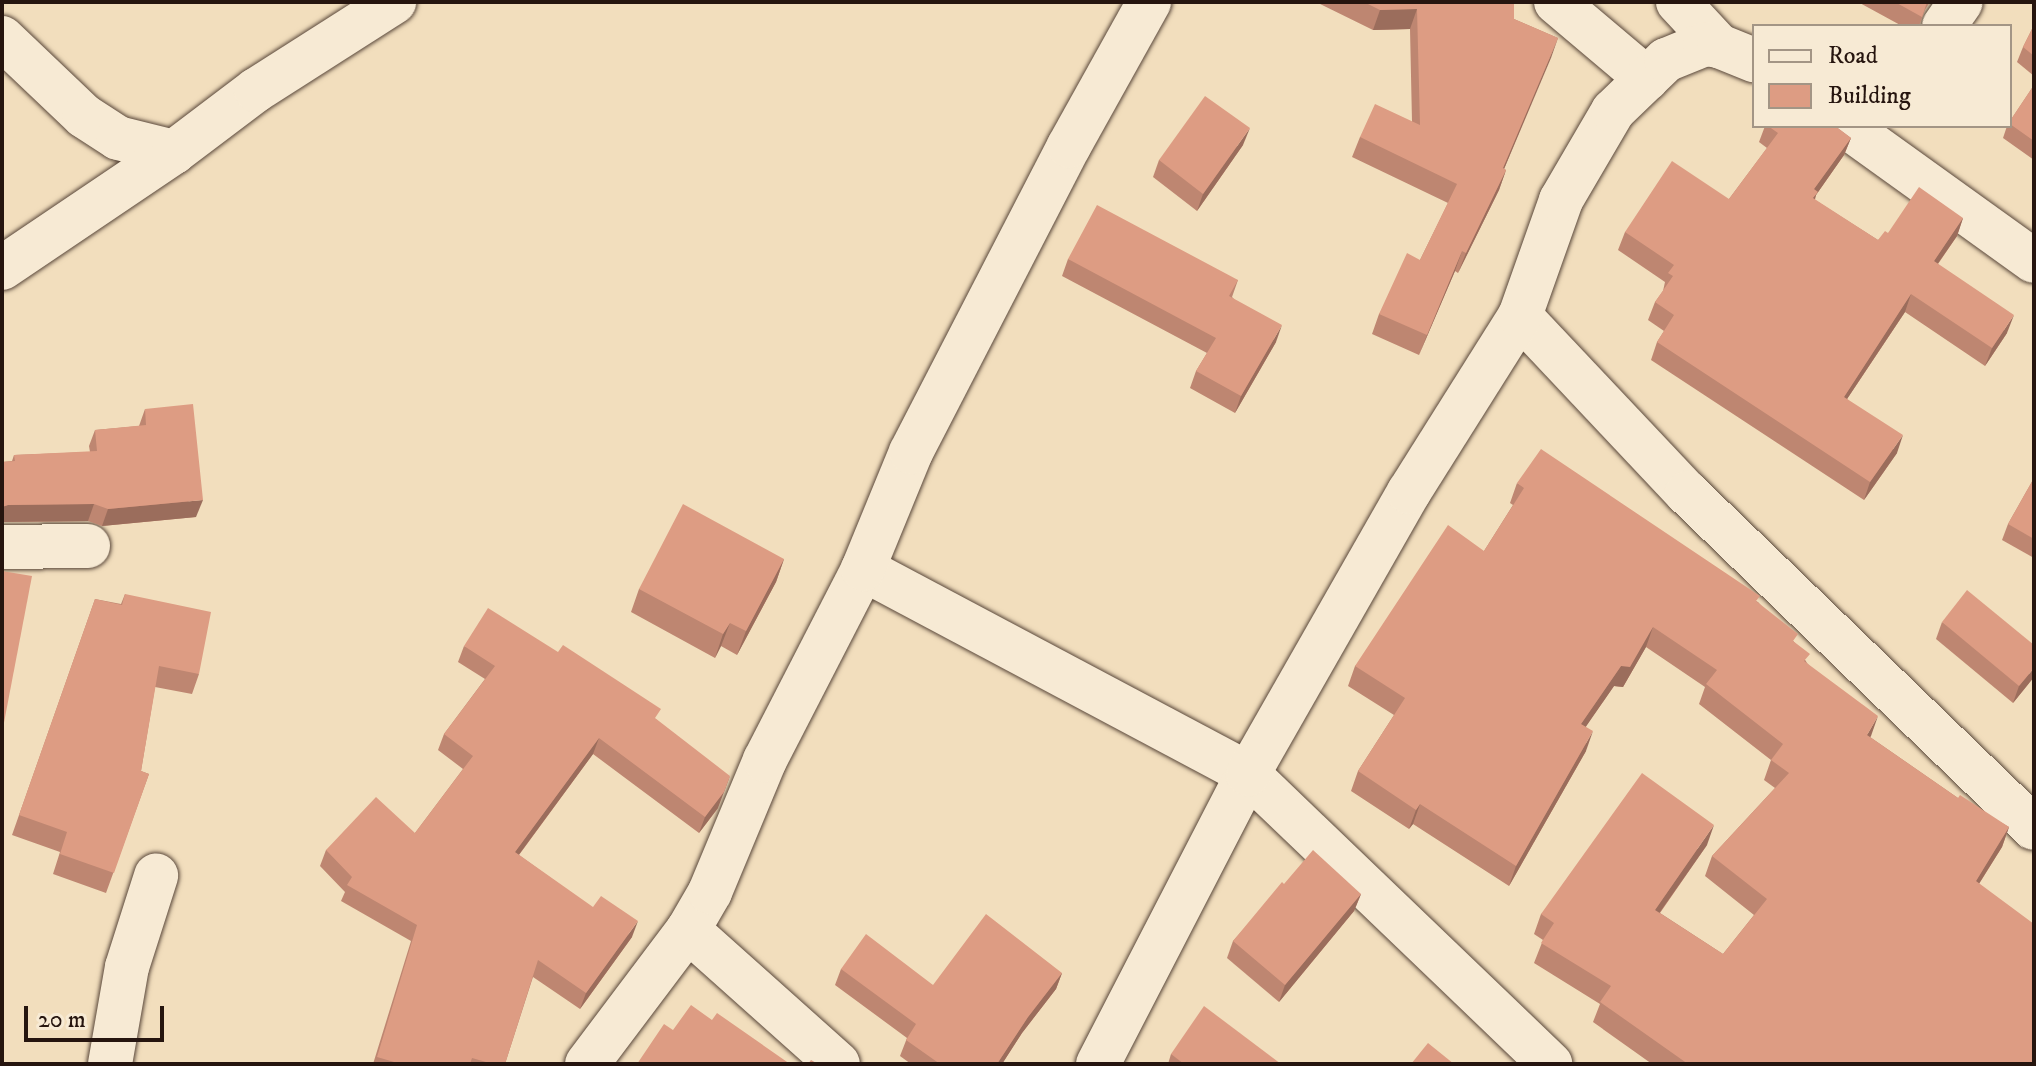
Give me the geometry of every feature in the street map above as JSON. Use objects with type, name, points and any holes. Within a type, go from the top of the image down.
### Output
[{"type":"street","points":[[2,268],[174,152],[256,90],[394,2]]},
{"type":"street","points":[[587,1064],[688,930],[710,892],[765,760],[863,569],[911,452],[1069,146],[1149,2]]},
{"type":"street","points":[[1556,2],[1647,79]]},
{"type":"street","points":[[1678,2],[1737,53]]},
{"type":"street","points":[[1945,24],[1961,2]]},
{"type":"street","points":[[2,38],[84,116],[118,138],[174,152]]},
{"type":"street","points":[[1098,1064],[1248,774],[1409,492],[1520,316],[1561,200],[1613,111],[1666,60],[1705,44],[1737,53]]},
{"type":"street","points":[[1862,130],[2034,261]]},
{"type":"street","points":[[1520,316],[1687,493],[2034,828]]},
{"type":"street","points":[[2,547],[88,546]]},
{"type":"street","points":[[863,569],[1248,774],[1550,1064]]},
{"type":"street","points":[[110,1064],[127,967],[156,876]]},
{"type":"street","points":[[688,930],[838,1064]]},
{"type":"building","points":[[1364,2],[1514,2],[1514,19],[1558,38],[1503,168],[1506,170],[1466,253],[1462,251],[1427,335],[1379,314],[1407,253],[1420,260],[1457,184],[1360,137],[1375,104],[1420,125],[1417,9],[1380,10]]},
{"type":"building","points":[[1895,2],[1927,2],[1922,17]]},
{"type":"building","points":[[2034,25],[2034,56],[2023,47]]},
{"type":"building","points":[[2034,85],[2034,141],[2012,125],[2012,118]]},
{"type":"building","points":[[1205,96],[1250,128],[1203,194],[1159,160]]},
{"type":"building","points":[[1771,128],[1838,128],[1851,138],[1814,189],[1818,192],[1813,198],[1878,240],[1885,231],[1888,233],[1919,187],[1963,218],[1934,261],[2014,315],[1992,348],[1911,294],[1844,397],[1903,435],[1870,482],[1657,342],[1674,315],[1655,302],[1673,276],[1668,273],[1674,265],[1625,232],[1672,161],[1729,199],[1778,133]]},
{"type":"building","points":[[1097,205],[1238,280],[1229,296],[1282,325],[1241,396],[1196,371],[1216,338],[1068,259]]},
{"type":"building","points":[[193,404],[203,500],[108,509],[94,504],[2,507],[2,462],[15,461],[14,455],[97,451],[95,430],[146,425],[145,409]]},
{"type":"building","points":[[1541,449],[1760,596],[1756,601],[1798,634],[1793,641],[1810,654],[1804,661],[1878,716],[1867,735],[1958,798],[1960,795],[2009,827],[1976,881],[2034,924],[2034,1064],[1688,1064],[1600,1002],[1611,986],[1541,943],[1554,923],[1541,914],[1642,773],[1714,825],[1655,910],[1723,954],[1767,899],[1712,856],[1789,773],[1771,760],[1783,744],[1706,684],[1717,670],[1653,627],[1630,667],[1621,666],[1581,724],[1593,731],[1516,866],[1420,804],[1416,810],[1358,771],[1405,698],[1355,666],[1448,525],[1484,551],[1524,488],[1517,483]]},
{"type":"building","points":[[2034,478],[2034,539],[2008,524]]},
{"type":"building","points":[[683,504],[784,559],[746,631],[730,623],[723,634],[639,589]]},
{"type":"building","points":[[2,571],[32,576],[2,733]]},
{"type":"building","points":[[1967,590],[2034,645],[2034,668],[2019,686],[1942,622]]},
{"type":"building","points":[[125,594],[211,612],[199,674],[159,666],[141,771],[149,774],[114,873],[60,854],[67,832],[19,815],[95,599],[122,605]]},
{"type":"building","points":[[488,608],[558,652],[563,645],[661,709],[655,718],[730,776],[724,792],[705,817],[599,738],[515,852],[593,907],[601,896],[638,921],[586,993],[538,960],[505,1064],[472,1058],[470,1064],[401,1064],[377,1057],[417,925],[347,885],[352,877],[326,850],[376,797],[415,833],[473,756],[444,734],[495,666],[464,646]]},
{"type":"building","points":[[1313,850],[1361,894],[1285,985],[1233,941]]},
{"type":"building","points":[[986,914],[1062,973],[997,1064],[940,1064],[906,1040],[916,1024],[841,969],[866,934],[933,985]]},
{"type":"building","points":[[691,1005],[712,1020],[717,1013],[790,1064],[637,1064],[664,1024],[673,1030]]},
{"type":"building","points":[[1204,1006],[1281,1064],[1184,1064],[1171,1054]]},
{"type":"building","points":[[1428,1043],[1454,1064],[1411,1064]]}]
